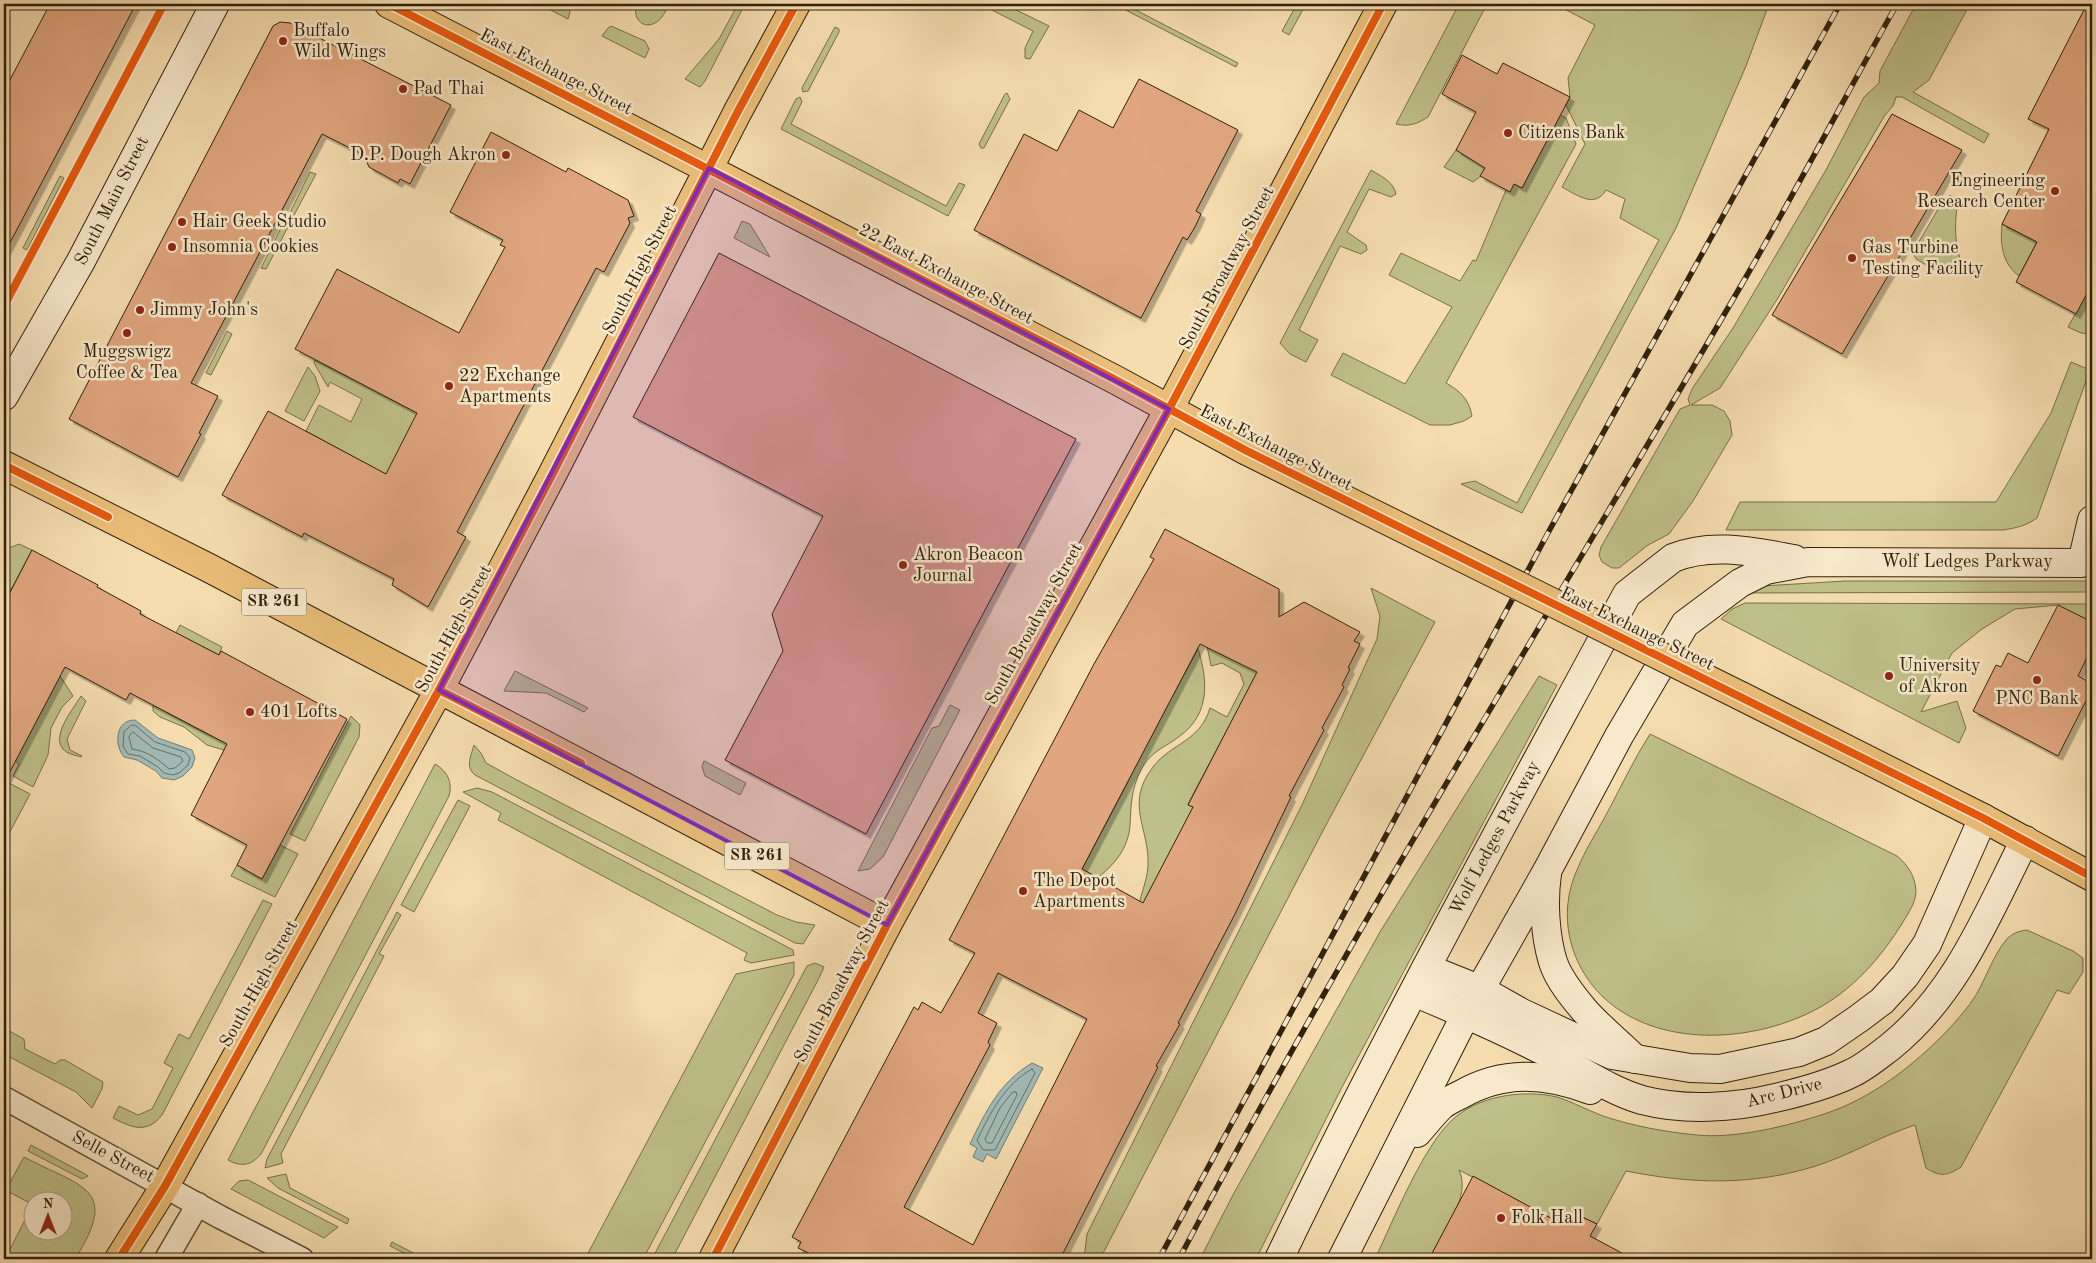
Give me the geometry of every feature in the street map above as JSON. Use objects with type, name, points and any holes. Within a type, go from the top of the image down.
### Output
[{"type":"main road","name":"South Main Street","points":[[4,396],[81,261],[215,4]]},
{"type":"main road","name":"East Exchange Street","points":[[389,4],[709,168]]},
{"type":"main road","name":"South High Street","points":[[119,1259],[165,1186],[439,690],[796,4]]},
{"type":"main road","name":"South Broadway Street","points":[[713,1259],[887,925],[1169,409],[1383,4]]},
{"type":"main road","name":"22 East Exchange Street","points":[[709,168],[1169,409]]},
{"type":"main road","name":"East Exchange Street","points":[[1169,409],[1245,450],[1983,818],[2092,877]]},
{"type":"main road","name":"SR 261","points":[[4,466],[209,568],[887,925]]},
{"type":"main road","name":"Wolf Ledges Parkway","points":[[1279,1259],[1346,1122],[1426,968],[1627,594],[1673,558],[1707,549],[1746,550],[1808,562],[2087,563],[2092,520]]},
{"type":"main road","name":"Wolf Ledges Parkway","points":[[1342,1259],[1466,1014],[1547,871],[1619,736],[1685,624],[1740,583],[1766,570],[1808,562]]},
{"type":"main road","name":"Arc Drive","points":[[1426,968],[1480,990],[1522,1013],[1612,1055],[1690,1068],[1720,1069],[1799,1052],[1826,1041],[1858,1019],[1882,1000],[1905,976],[1927,944],[1983,818]]},
{"type":"main road","name":"Arc Drive","points":[[1414,992],[1514,1036],[1622,1093],[1643,1100],[1677,1106],[1750,1104],[1816,1087],[1853,1073],[1880,1055],[1916,1022],[1945,991],[1962,964],[2025,840]]},
{"type":"main road","points":[[1547,871],[1545,886],[1547,929],[1553,963],[1566,988],[1586,1012],[1636,1060]]},
{"type":"main road","points":[[1389,1164],[1442,1105],[1477,1085],[1508,1076],[1530,1075],[1564,1080],[1593,1091],[1643,1100]]},
{"type":"street","name":"Selle Street","points":[[4,1098],[302,1259]]},
{"type":"street","points":[[166,1259],[198,1204]]},
{"type":"highlighted area","points":[[709,168],[1169,409],[887,925],[439,690]]},
{"type":"green space","points":[[539,4],[567,4],[570,12],[568,19]]},
{"type":"green space","points":[[637,4],[669,4],[660,20],[646,25],[639,21],[637,17]]},
{"type":"green space","points":[[738,4],[745,4],[705,81],[700,87],[685,79],[719,39]]},
{"type":"green space","points":[[980,4],[1004,4],[1049,26],[1030,59],[1025,58],[1025,48],[1033,31]]},
{"type":"green space","points":[[1114,4],[1131,4],[1130,7],[1238,63],[1236,67]]},
{"type":"green space","points":[[1297,4],[1306,4],[1289,35],[1282,31]]},
{"type":"green space","points":[[1459,4],[1487,4],[1428,117],[1413,124],[1396,124]]},
{"type":"green space","points":[[1555,4],[1611,4],[1638,10],[1696,4],[1769,4],[1746,66],[1676,228],[1522,513],[1461,484],[1475,481],[1517,503],[1659,240],[1620,218],[1625,199],[1606,190],[1602,196],[1591,200],[1562,187],[1585,144],[1566,105],[1570,97],[1568,78],[1595,25]]},
{"type":"green space","points":[[1916,4],[1970,4],[1929,80],[1913,92],[1989,134],[1984,143],[1902,97],[1896,97],[1893,106],[1885,115],[1778,298],[1720,388],[1691,405],[1712,405],[1724,411],[1730,421],[1732,435],[1693,501],[1669,534],[1648,545],[1619,568],[1612,568],[1602,562],[1599,555],[1601,547],[1680,409],[1690,405],[1688,399],[1692,389],[1733,328],[1826,170],[1864,97],[1879,83],[1880,71]]},
{"type":"green space","points":[[611,26],[645,41],[649,49],[645,58],[602,36]]},
{"type":"green space","points":[[835,27],[839,29],[839,32],[808,91],[803,92],[802,88]]},
{"type":"green space","points":[[1007,93],[1010,99],[984,148],[981,148],[979,144]]},
{"type":"green space","points":[[800,97],[802,102],[791,124],[946,206],[959,183],[965,185],[948,216],[781,129],[796,99]]},
{"type":"green space","points":[[1560,115],[1566,118],[1576,144],[1446,383],[1463,396],[1469,405],[1472,416],[1464,421],[1450,425],[1430,425],[1331,375],[1343,353],[1405,384],[1452,307],[1389,275],[1401,253],[1460,281],[1473,260],[1476,261],[1506,190],[1510,191],[1514,184],[1522,188]]},
{"type":"green space","points":[[1456,150],[1485,168],[1481,176],[1473,182],[1444,167]]},
{"type":"green space","points":[[1371,170],[1390,183],[1396,194],[1391,197],[1369,189],[1347,232],[1366,245],[1367,250],[1361,254],[1340,246],[1299,330],[1318,340],[1306,362],[1290,354],[1280,343]]},
{"type":"green space","points":[[310,172],[316,174],[293,217],[289,215]]},
{"type":"green space","points":[[60,176],[64,178],[27,250],[23,248]]},
{"type":"green space","points":[[1950,195],[1958,200],[1956,237],[1961,262],[1965,271],[1951,275],[1934,270],[1916,259],[1914,255],[1917,245],[1944,199],[1947,200]]},
{"type":"green space","points":[[742,221],[750,224],[770,257],[734,238]]},
{"type":"green space","points":[[284,222],[289,225],[266,269],[261,268]]},
{"type":"green space","points":[[2002,224],[2037,242],[2019,276],[2013,271],[2003,253],[2001,239]]},
{"type":"green space","points":[[2092,284],[2092,334],[2081,333],[2068,327]]},
{"type":"green space","points":[[227,331],[232,334],[211,375],[206,373]]},
{"type":"green space","points":[[315,360],[423,416],[391,477],[306,431],[319,405],[351,422],[362,399],[330,382],[328,387],[314,363]]},
{"type":"green space","points":[[2071,362],[2090,370],[2037,518],[2029,523],[2003,530],[1726,530],[1740,502],[1996,502],[2051,413]]},
{"type":"green space","points":[[308,367],[315,376],[320,391],[304,421],[285,411]]},
{"type":"green space","points":[[19,544],[32,550],[4,603],[4,550]]},
{"type":"green space","points":[[1845,581],[2091,581],[2092,592],[1744,593],[1762,586]]},
{"type":"green space","points":[[1371,588],[1435,622],[1326,825],[1100,1259],[1084,1259],[1087,1234],[1302,805],[1377,639],[1380,616]]},
{"type":"green space","points":[[4,603],[9,605],[4,616]]},
{"type":"green space","points":[[1745,603],[2092,604],[2092,622],[2058,605],[2015,609],[1982,629],[1952,653],[1921,712],[1957,701],[1966,728],[1959,743],[1721,619],[1732,609]]},
{"type":"green space","points":[[180,625],[222,647],[219,655],[176,633]]},
{"type":"green space","points":[[1197,646],[1205,683],[1202,706],[1197,717],[1180,736],[1149,758],[1141,770],[1133,791],[1127,839],[1115,861],[1097,879],[1065,901],[1128,782],[1119,777],[1168,704],[1197,651]]},
{"type":"green space","points":[[1207,646],[1262,664],[1188,804],[1194,808],[1138,915],[1148,866],[1148,853],[1139,805],[1140,793],[1145,780],[1160,759],[1199,728],[1210,708],[1227,717],[1244,684],[1240,673],[1222,663],[1211,666]]},
{"type":"green space","points":[[515,671],[588,708],[584,712],[546,693],[504,691]]},
{"type":"green space","points":[[60,676],[73,696],[62,707],[51,728],[48,755],[33,787],[13,776],[19,764],[15,761]]},
{"type":"green space","points":[[1539,676],[1557,685],[1341,1089],[1256,1259],[1200,1259],[1234,1193],[1380,932]]},
{"type":"green space","points":[[81,696],[86,701],[67,739],[70,750],[81,757],[63,749],[60,743],[60,736],[69,714]]},
{"type":"green space","points":[[153,705],[209,735],[247,751],[227,790],[209,780],[215,777],[224,750],[207,745],[184,727],[160,717],[153,711]]},
{"type":"green space","points":[[950,705],[960,710],[883,857],[870,869],[858,871],[932,728],[939,726]]},
{"type":"green space","points":[[351,716],[360,725],[359,737],[305,841],[290,834]]},
{"type":"green space","points":[[1650,734],[1897,856],[1908,867],[1914,880],[1916,891],[1915,899],[1909,912],[1875,961],[1840,994],[1813,1011],[1788,1022],[1733,1034],[1705,1035],[1677,1032],[1650,1025],[1625,1014],[1603,997],[1591,984],[1575,954],[1570,938],[1567,921],[1571,887],[1584,855]]},
{"type":"green space","points":[[474,745],[486,763],[515,779],[777,915],[796,922],[815,925],[803,944],[795,943],[475,775],[469,765]]},
{"type":"green space","points":[[704,761],[746,783],[740,795],[705,776],[702,767]]},
{"type":"green space","points":[[435,764],[448,777],[450,786],[449,796],[261,1154],[246,1164],[237,1164],[228,1160]]},
{"type":"green space","points":[[9,783],[30,794],[4,843],[4,792]]},
{"type":"green space","points":[[477,788],[492,792],[793,950],[794,955],[751,963],[744,960],[747,953],[498,820],[501,813],[463,792]]},
{"type":"green space","points":[[458,800],[470,806],[414,912],[401,905]]},
{"type":"green space","points":[[280,845],[298,854],[275,897],[231,876],[237,865],[262,879]]},
{"type":"green space","points":[[263,900],[272,904],[162,1115],[151,1125],[145,1127],[133,1126],[113,1118],[119,1106],[138,1115],[152,1109],[173,1068],[164,1063],[179,1034],[189,1039]]},
{"type":"green space","points":[[397,912],[401,915],[379,954],[384,956],[281,1154],[283,1163],[265,1168],[267,1159]]},
{"type":"green space","points":[[2027,930],[2073,951],[2083,958],[2083,972],[2069,994],[2057,990],[1961,1167],[1956,1170],[1947,1174],[1940,1174],[1926,1168],[1915,1125],[1890,1134],[1829,1162],[1768,1177],[1721,1181],[1674,1179],[1626,1171],[1597,1224],[1578,1215],[1558,1222],[1459,1170],[1462,1180],[1462,1192],[1459,1203],[1448,1227],[1429,1259],[1375,1259],[1409,1186],[1429,1149],[1440,1133],[1462,1112],[1487,1100],[1515,1094],[1543,1095],[1557,1097],[1614,1120],[1637,1126],[1712,1136],[1761,1130],[1824,1114],[1858,1100],[1875,1090],[1920,1057],[1970,1005],[1997,953],[2006,940],[2016,933]]},
{"type":"green space","points":[[794,962],[794,975],[643,1259],[585,1259],[736,974]]},
{"type":"green space","points":[[815,963],[824,967],[818,980],[672,1259],[652,1259],[807,966]]},
{"type":"green space","points":[[4,1028],[24,1039],[25,1049],[55,1064],[60,1060],[65,1060],[103,1082],[102,1089],[92,1108],[76,1092],[4,1054]]},
{"type":"green space","points":[[31,1145],[88,1176],[82,1179],[28,1151]]},
{"type":"green space","points":[[24,1157],[78,1184],[88,1193],[94,1204],[94,1217],[88,1236],[75,1259],[5,1259],[22,1226],[22,1240],[72,1240],[72,1190],[22,1190],[22,1199],[9,1192],[8,1186]]},
{"type":"green space","points":[[286,1174],[290,1188],[349,1219],[347,1224],[278,1188],[267,1178]]},
{"type":"green space","points":[[248,1180],[338,1227],[324,1238],[231,1189],[239,1181]]},
{"type":"green space","points":[[392,1242],[425,1259],[416,1259],[390,1246]]},
{"type":"water","points":[[135,720],[158,738],[192,750],[195,758],[192,767],[183,776],[174,780],[162,778],[156,771],[137,760],[124,757],[119,746],[118,734],[123,724]]},
{"type":"water","points":[[1032,1063],[1043,1068],[996,1159],[987,1154],[983,1162],[973,1157],[977,1148],[970,1144],[988,1109],[1011,1079]]},
{"type":"building","points":[[50,4],[136,4],[4,254],[4,91]]},
{"type":"building","name":"Engineering Research Center","points":[[2087,4],[2092,4],[2092,284],[2076,314],[2016,282],[2037,242],[2002,224],[2049,129],[2028,119]]},
{"type":"building","points":[[280,22],[290,23],[451,105],[410,184],[400,179],[398,183],[369,167],[364,155],[322,134],[191,383],[218,396],[199,433],[201,434],[178,477],[69,419],[273,26]]},
{"type":"building","name":"Citizens Bank","points":[[1462,55],[1497,74],[1503,63],[1570,97],[1522,188],[1514,184],[1510,192],[1480,176],[1485,168],[1456,150],[1476,112],[1442,94]]},
{"type":"building","points":[[1139,79],[1238,130],[1196,211],[1201,214],[1195,227],[1187,240],[1183,237],[1141,318],[974,230],[1024,134],[1057,151],[1079,110],[1113,128]]},
{"type":"building","name":"Gas Turbine Testing Facility","points":[[1892,114],[1962,150],[1842,354],[1772,315]]},
{"type":"building","name":"22 Exchange Apartments","points":[[491,132],[566,172],[568,168],[628,200],[634,216],[628,218],[630,223],[604,272],[596,268],[457,532],[466,537],[428,607],[392,585],[394,579],[304,533],[302,537],[222,495],[268,411],[386,474],[417,413],[295,349],[337,269],[459,333],[505,247],[500,245],[503,240],[450,212]]},
{"type":"building","name":"Akron Beacon Journal","points":[[719,253],[1076,439],[866,834],[725,760],[783,651],[772,614],[823,516],[633,417]]},
{"type":"building","name":"The Depot Apartments","points":[[1165,529],[1279,589],[1279,617],[1304,602],[1360,632],[1354,641],[1360,644],[1348,668],[1350,669],[1342,685],[1344,687],[1322,728],[1324,730],[1289,796],[1291,797],[1235,914],[1178,1023],[1180,1024],[1156,1066],[1158,1067],[1060,1259],[821,1259],[798,1248],[801,1242],[792,1237],[914,1007],[918,1010],[922,1002],[941,1013],[975,953],[949,940],[1094,664],[1154,559],[1150,557]],"holes":[[[1200,644],[1257,672],[1188,805],[1193,807],[1143,903],[1082,869]],[[998,973],[1087,1019],[973,1245],[904,1207],[990,1045],[988,1042],[997,1023],[978,1013]]]},
{"type":"building","name":"401 Lofts","points":[[32,550],[98,585],[97,587],[141,611],[140,614],[219,655],[221,651],[347,719],[262,879],[237,865],[247,845],[191,815],[227,744],[130,693],[126,700],[65,667],[4,783],[4,604]]},
{"type":"building","name":"PNC Bank","points":[[2058,605],[2092,622],[2092,647],[2078,676],[2092,684],[2092,689],[2058,756],[1973,711],[1996,665],[2001,667],[2008,653],[2028,663]]},
{"type":"building","name":"Folk Hall","points":[[1473,1176],[1558,1222],[1578,1215],[1597,1224],[1590,1236],[1633,1259],[1429,1259]]},
{"type":"railway","points":[[1159,1259],[1549,531],[1840,4]]},
{"type":"railway","points":[[1179,1259],[1315,1010],[1457,765],[1746,277],[1897,4]]},
{"type":"cycle path","points":[[4,306],[164,4]]},
{"type":"cycle path","points":[[389,4],[1114,379],[1245,450],[1983,818],[2092,877]]},
{"type":"cycle path","points":[[119,1259],[165,1186],[439,690],[552,475],[737,113],[796,4]]},
{"type":"cycle path","points":[[713,1259],[887,925],[1169,409],[1383,4]]},
{"type":"cycle path","points":[[4,465],[108,517]]},
{"type":"cycle path","points":[[439,690],[581,763]]},
{"type":"place","name":"Buffalo Wild Wings","points":[[283,41]]},
{"type":"place","name":"Pad Thai","points":[[403,89]]},
{"type":"place","name":"Citizens Bank","points":[[1508,133]]},
{"type":"place","name":"D.P. Dough Akron","points":[[506,155]]},
{"type":"place","name":"Engineering Research Center","points":[[2055,191]]},
{"type":"place","name":"Hair Geek Studio","points":[[182,222]]},
{"type":"place","name":"Insomnia Cookies","points":[[172,247]]},
{"type":"place","name":"Gas Turbine Testing Facility","points":[[1852,258]]},
{"type":"place","name":"Jimmy John's","points":[[140,310]]},
{"type":"place","name":"Muggswigz Coffee & Tea","points":[[127,333]]},
{"type":"place","name":"22 Exchange Apartments","points":[[449,386]]},
{"type":"place","name":"Akron Beacon Journal","points":[[903,565]]},
{"type":"place","name":"University of Akron","points":[[1889,676]]},
{"type":"place","name":"PNC Bank","points":[[2037,680]]},
{"type":"place","name":"401 Lofts","points":[[250,712]]},
{"type":"place","name":"The Depot Apartments","points":[[1023,891]]},
{"type":"place","name":"Folk Hall","points":[[1501,1218]]}]
